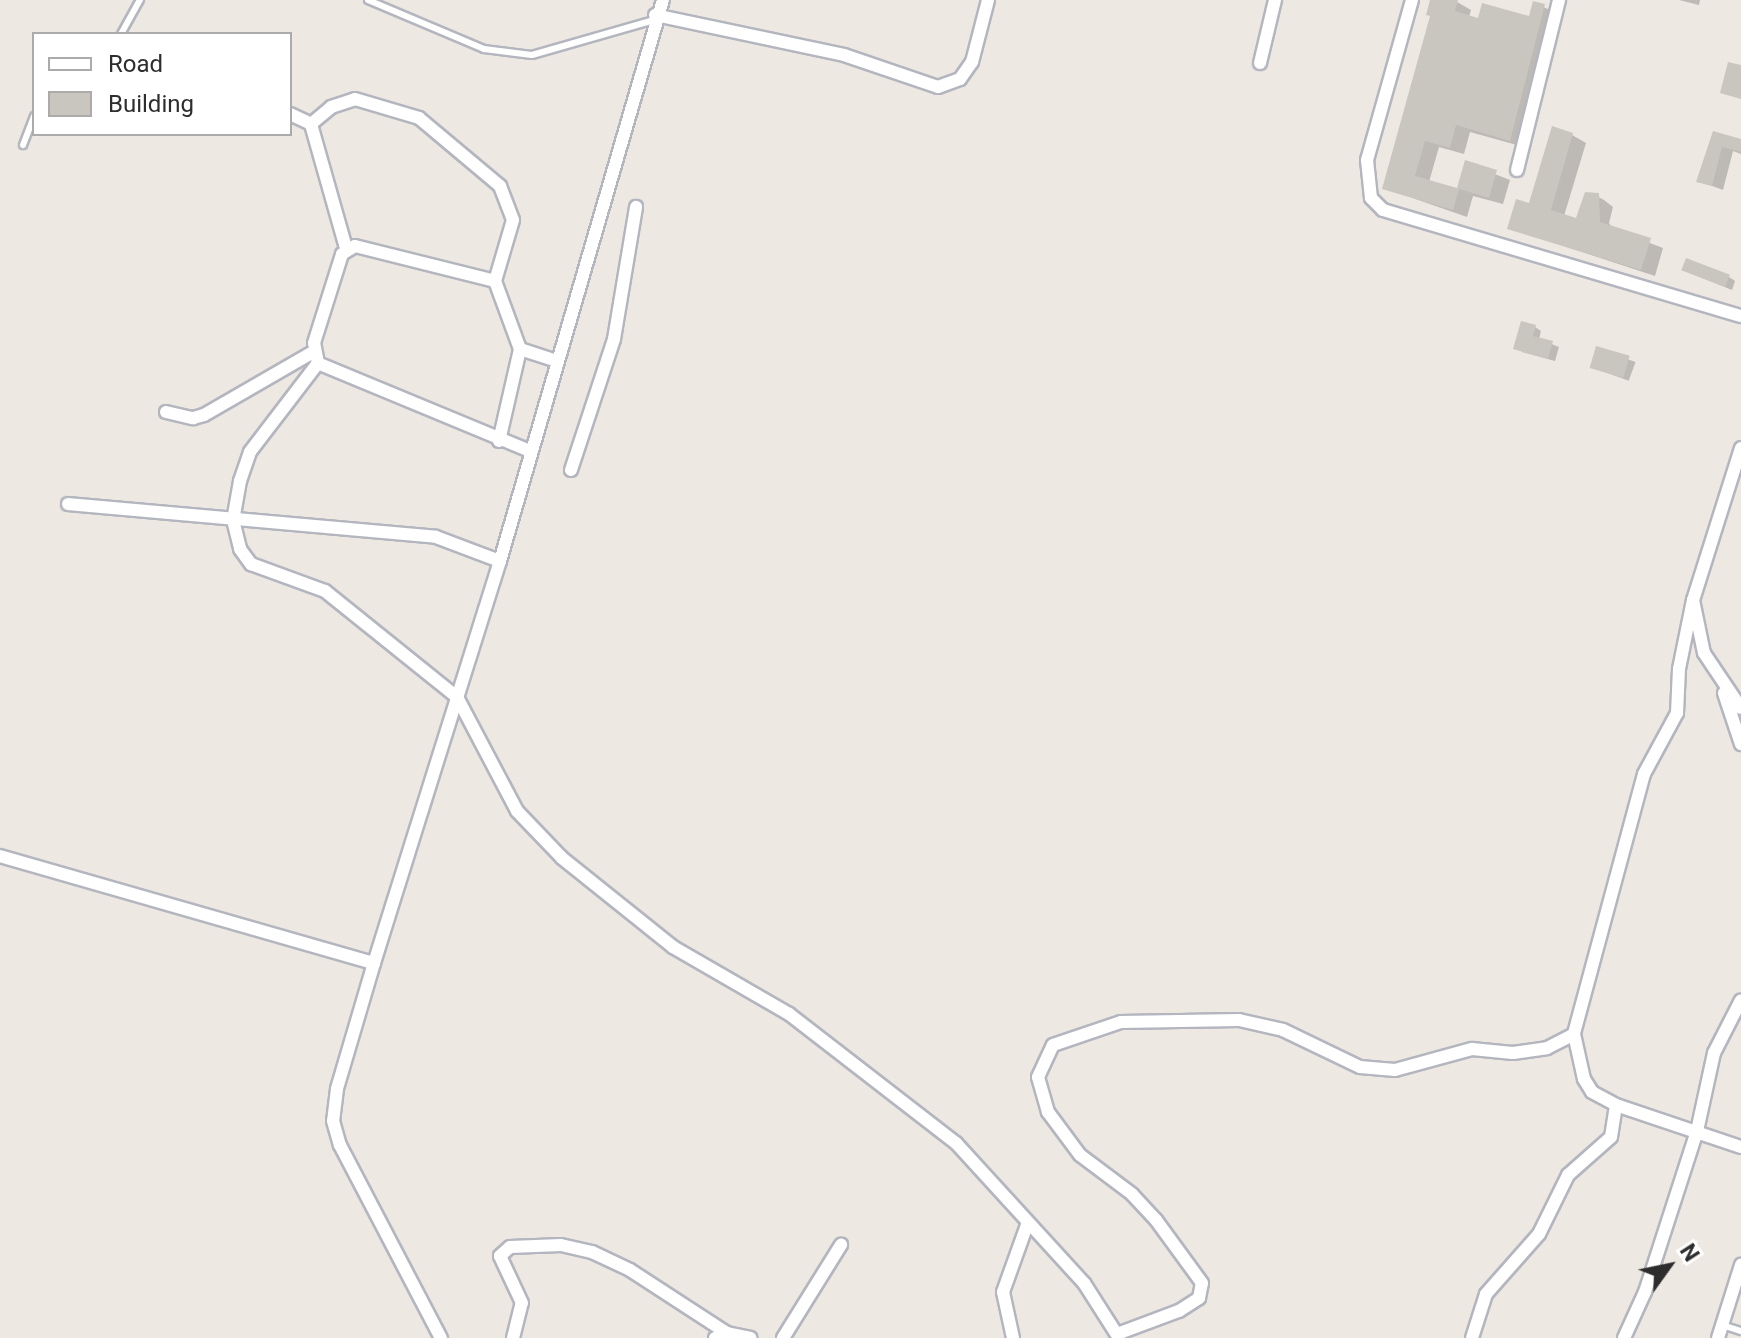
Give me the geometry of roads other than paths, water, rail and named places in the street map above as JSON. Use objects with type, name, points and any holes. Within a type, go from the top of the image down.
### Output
[{"type":"street","points":[[441,1338],[340,1145],[333,1121],[337,1089],[500,561],[655,18],[663,0]]},
{"type":"street","points":[[655,18],[844,55],[938,87],[960,79],[972,62],[988,0]]},
{"type":"street","points":[[1260,63],[1275,0]]},
{"type":"street","points":[[1412,0],[1367,160],[1371,198],[1383,210],[1741,316]]},
{"type":"street","points":[[1517,170],[1559,0]]},
{"type":"street","points":[[311,124],[331,107],[355,99],[419,118],[443,135],[500,186],[510,202],[513,220],[495,281],[520,349],[499,441]]},
{"type":"street","points":[[292,115],[311,124],[346,248],[316,357],[250,452],[233,520],[240,549],[251,564],[325,591],[457,697],[497,781],[533,833],[673,947],[789,1014],[956,1143],[1027,1225],[1084,1283],[1118,1336],[1179,1311],[1199,1298],[1202,1283],[1156,1220],[1132,1194],[1080,1155],[1048,1112],[1038,1077],[1053,1045],[1121,1022],[1239,1020],[1283,1030],[1360,1067],[1395,1070],[1472,1049],[1513,1053],[1547,1048],[1574,1034]]},
{"type":"street","points":[[571,470],[614,339],[636,207]]},
{"type":"street","points":[[346,248],[495,281]]},
{"type":"street","points":[[520,349],[558,361]]},
{"type":"street","points":[[316,357],[499,441],[530,451]]},
{"type":"street","points":[[166,412],[193,418],[204,415],[316,357]]},
{"type":"street","points":[[1741,448],[1693,600],[1679,669],[1677,713],[1644,774],[1574,1034],[1584,1079],[1592,1092],[1616,1105],[1741,1147]]},
{"type":"street","points":[[68,504],[436,537],[500,561]]},
{"type":"street","points":[[1693,600],[1704,653],[1722,687],[1741,744]]},
{"type":"street","points":[[1722,687],[1741,708]]},
{"type":"street","points":[[0,856],[374,963]]},
{"type":"street","points":[[1624,1338],[1645,1292],[1697,1131],[1714,1053],[1737,1020],[1741,1000]]},
{"type":"street","points":[[1472,1338],[1486,1294],[1539,1234],[1568,1175],[1611,1137],[1616,1105]]},
{"type":"street","points":[[1013,1338],[1003,1292],[1027,1225]]},
{"type":"street","points":[[513,1338],[522,1303],[500,1256],[510,1247],[561,1245],[592,1252],[630,1270],[721,1336],[750,1338]]},
{"type":"street","points":[[783,1338],[841,1245]]},
{"type":"street","points":[[1720,1332],[1741,1265]]},
{"type":"lane","points":[[122,32],[140,0]]},
{"type":"lane","points":[[368,0],[484,49],[532,55],[655,18]]},
{"type":"lane","points":[[23,145],[32,121]]},
{"type":"lane","points":[[1720,1332],[1741,1331]]}]
